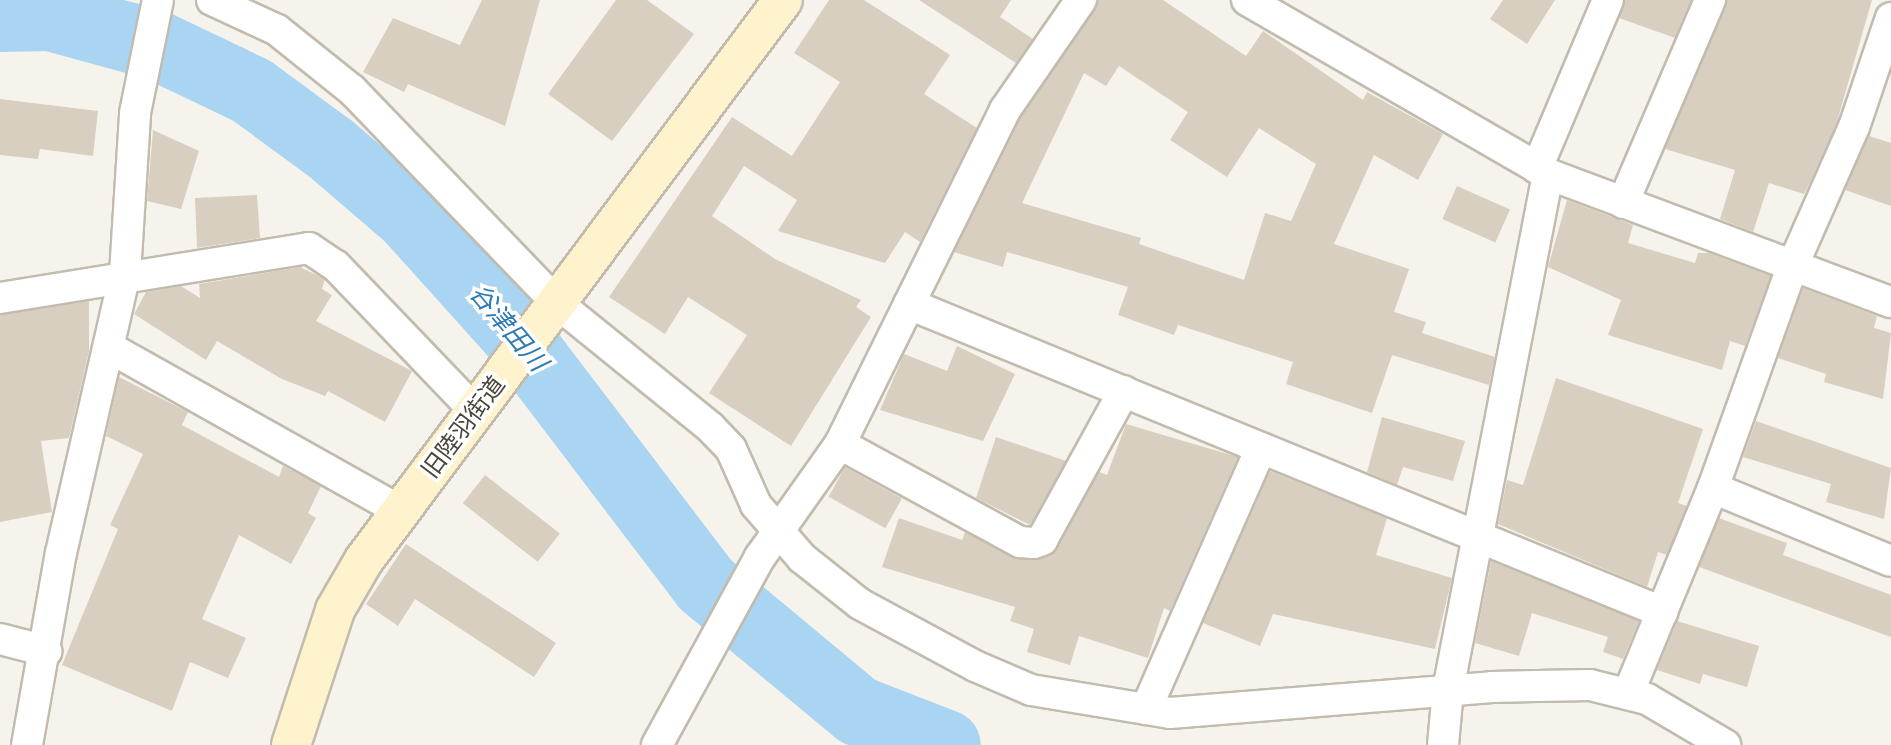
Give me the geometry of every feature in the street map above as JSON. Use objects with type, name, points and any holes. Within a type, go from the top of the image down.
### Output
[{"type":"street","points":[[27,745],[46,651],[61,553],[125,274],[135,113],[158,0]]},
{"type":"street","name":"旧陸羽街道","points":[[291,745],[335,610],[400,510],[783,0]]},
{"type":"street","points":[[657,745],[760,557],[781,534],[840,444],[1005,110],[1081,0]]},
{"type":"street","points":[[1247,0],[1542,171],[1891,302]]},
{"type":"street","points":[[1443,744],[1448,690],[1479,537],[1542,171],[1608,0]]},
{"type":"street","points":[[1623,203],[1710,0]]},
{"type":"street","points":[[226,3],[277,30],[352,90],[550,312],[717,435],[731,449],[756,505],[781,534],[860,604],[975,666],[1031,690],[1146,709],[1448,690],[1590,685],[1628,694],[1676,712],[1725,745]]},
{"type":"street","points":[[1628,694],[1713,488],[1793,265],[1889,34]]},
{"type":"street","points":[[0,298],[125,274],[309,248],[336,266],[481,403]]},
{"type":"street","points":[[909,304],[1662,611]]},
{"type":"street","points":[[110,348],[400,510]]},
{"type":"street","points":[[840,444],[1020,542],[1034,543],[1042,540],[1124,391]]},
{"type":"street","points":[[1146,709],[1262,447]]},
{"type":"street","points":[[1713,488],[1891,561]]},
{"type":"street","points":[[0,639],[46,651]]},
{"type":"building","points":[[482,0],[540,0],[505,126],[408,84],[404,92],[363,72],[393,18],[460,45]]},
{"type":"building","points":[[616,0],[647,0],[694,34],[612,141],[548,94]]},
{"type":"building","points":[[829,0],[864,0],[950,55],[924,94],[977,128],[920,242],[905,232],[885,263],[778,231],[797,200],[744,166],[712,216],[775,259],[861,300],[856,307],[871,317],[791,446],[709,393],[747,335],[688,297],[665,334],[609,297],[732,117],[792,156],[840,82],[794,53]]},
{"type":"building","points":[[919,0],[1011,0],[1000,17],[1033,39],[1016,63]]},
{"type":"building","points":[[1098,0],[1163,0],[1246,56],[1263,31],[1363,100],[1367,92],[1443,134],[1418,180],[1374,155],[1334,244],[1409,269],[1394,312],[1426,322],[1422,333],[1495,357],[1489,385],[1392,355],[1372,413],[1286,384],[1293,362],[1178,325],[1174,335],[1118,315],[1128,287],[1007,252],[1003,267],[954,252],[1020,119]],"holes":[[[1119,66],[1188,112],[1170,140],[1227,177],[1259,128],[1316,164],[1291,221],[1265,213],[1244,280],[1139,244],[1141,238],[1022,203],[1084,73],[1106,86]]]},
{"type":"building","points":[[1503,0],[1555,0],[1527,44],[1490,19]]},
{"type":"building","points":[[1625,0],[1691,0],[1675,38],[1619,18]]},
{"type":"building","points":[[1727,0],[1872,0],[1836,125],[1812,179],[1804,194],[1769,183],[1753,232],[1720,219],[1735,170],[1665,149]]},
{"type":"building","points":[[0,99],[98,111],[93,156],[40,149],[38,159],[0,155]]},
{"type":"building","points":[[153,130],[199,151],[181,209],[147,201]]},
{"type":"building","points":[[1869,136],[1891,143],[1891,206],[1845,190]]},
{"type":"building","points":[[1457,186],[1510,210],[1495,242],[1442,219]]},
{"type":"building","points":[[257,195],[260,238],[197,248],[195,198]]},
{"type":"building","points":[[1567,200],[1633,225],[1628,243],[1695,263],[1698,253],[1709,253],[1771,276],[1745,346],[1730,341],[1722,370],[1608,335],[1621,300],[1548,267]]},
{"type":"building","points":[[300,267],[325,279],[322,289],[332,295],[316,321],[412,371],[385,422],[328,391],[325,396],[282,379],[217,341],[206,360],[134,314],[146,292],[181,286],[200,298],[199,284]]},
{"type":"building","points":[[1803,288],[1877,316],[1874,328],[1891,333],[1883,399],[1824,382],[1826,374],[1778,358]]},
{"type":"building","points":[[89,301],[89,351],[69,438],[41,441],[52,512],[0,522],[0,315]]},
{"type":"building","points":[[957,346],[1015,374],[983,441],[880,410],[904,354],[947,371]]},
{"type":"building","points":[[119,377],[188,412],[182,425],[279,477],[283,466],[321,486],[308,513],[316,518],[291,564],[239,535],[202,619],[246,638],[228,678],[190,662],[172,711],[62,665],[118,529],[110,525],[143,454],[106,436]]},
{"type":"building","points":[[1556,378],[1703,429],[1678,503],[1687,506],[1667,555],[1658,552],[1647,587],[1498,524],[1507,480],[1523,485]]},
{"type":"building","points":[[1382,417],[1465,441],[1453,481],[1403,467],[1397,485],[1367,472]]},
{"type":"building","points":[[1756,421],[1891,468],[1884,519],[1826,502],[1831,484],[1743,457]]},
{"type":"building","points":[[1126,424],[1238,457],[1170,611],[1164,608],[1148,658],[1079,636],[1070,665],[1027,652],[1034,629],[1010,621],[1015,607],[882,567],[899,518],[962,540],[965,532],[1018,559],[1048,556],[1099,472],[1107,475]]},
{"type":"building","points":[[996,437],[1066,461],[1030,525],[976,498]]},
{"type":"building","points":[[845,467],[902,499],[885,528],[829,497]]},
{"type":"building","points":[[1270,471],[1387,518],[1376,555],[1452,578],[1435,649],[1273,614],[1260,646],[1203,623]]},
{"type":"building","points":[[485,475],[560,533],[538,562],[463,503]]},
{"type":"building","points":[[1719,518],[1787,543],[1783,555],[1891,595],[1891,637],[1699,567]]},
{"type":"building","points":[[406,544],[556,643],[534,677],[415,599],[398,626],[366,604]]},
{"type":"building","points":[[1491,561],[1639,621],[1623,659],[1603,652],[1608,637],[1532,613],[1519,656],[1475,643]]},
{"type":"building","points":[[1677,621],[1759,646],[1747,687],[1703,674],[1700,684],[1657,670]]},
{"type":"waterway","name":"谷津田川","points":[[0,17],[50,16],[156,45],[252,91],[331,149],[410,217],[511,329],[705,584],[858,711],[946,745]]}]
